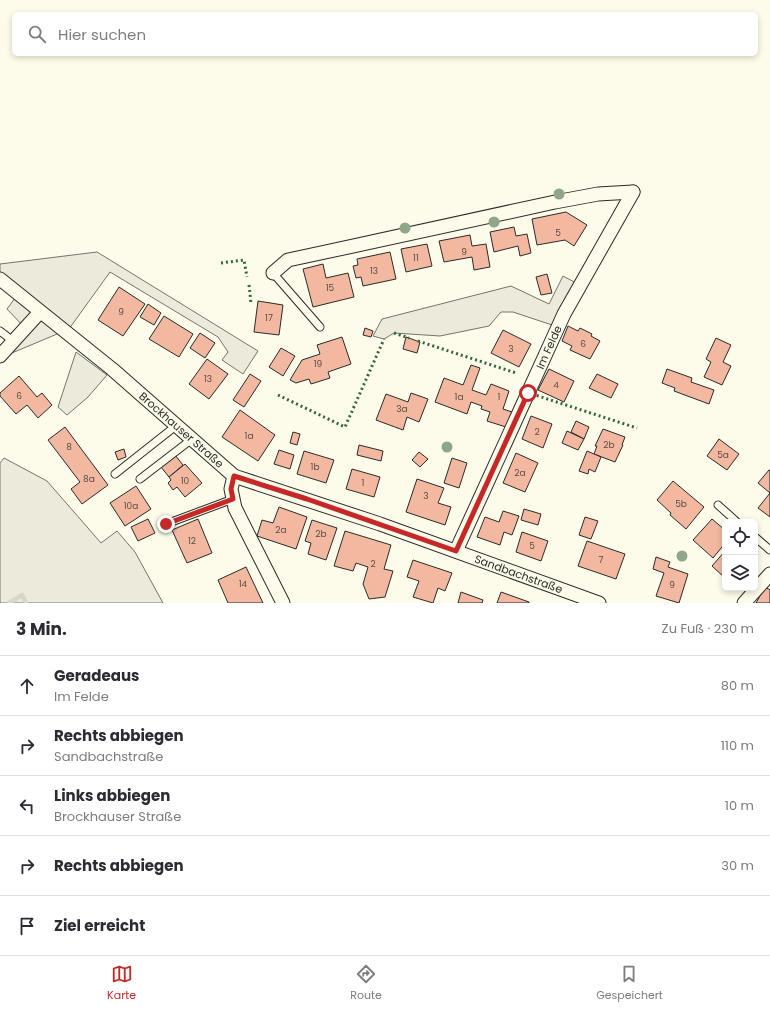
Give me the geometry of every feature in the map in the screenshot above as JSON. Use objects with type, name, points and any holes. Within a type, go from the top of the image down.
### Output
[{"type":"street","name":"Im Felde","points":[[273,273],[288,260],[555,202],[598,194],[633,192],[564,314],[456,551]]},
{"type":"street","points":[[0,279],[40,312],[0,356]]},
{"type":"street","name":"Brockhauser Straße","points":[[40,312],[112,369],[234,476],[231,489],[235,508],[283,603]]},
{"type":"street","name":"Sandbachstraße","points":[[234,476],[307,499],[599,603]]},
{"type":"street","points":[[744,603],[770,574]]},
{"type":"lane","points":[[273,273],[320,327]]},
{"type":"lane","points":[[0,330],[13,341]]},
{"type":"lane","points":[[115,474],[177,426]]},
{"type":"lane","points":[[140,479],[192,439]]},
{"type":"lane","points":[[166,524],[233,499]]},
{"type":"lane","points":[[718,505],[734,519]]},
{"type":"lane","points":[[758,540],[770,550]]},
{"type":"shaded area","points":[[97,252],[258,351],[243,374],[222,360],[228,352],[218,337],[110,272],[69,329],[0,358],[25,328],[7,309],[18,294],[0,279],[0,264]]},
{"type":"shaded area","points":[[563,276],[580,285],[558,327],[513,312],[501,312],[489,326],[440,336],[394,333],[384,339],[373,336],[382,319],[511,286],[549,304]]},
{"type":"shaded area","points":[[76,352],[107,375],[88,397],[67,415],[58,407]]},
{"type":"shaded area","points":[[4,458],[47,481],[101,543],[117,531],[135,552],[163,603],[0,603],[0,463]]},
{"type":"building","points":[[566,212],[587,225],[574,246],[565,240],[537,245],[532,219]]},
{"type":"building","points":[[514,227],[516,236],[527,234],[531,253],[520,256],[518,246],[494,252],[490,232]]},
{"type":"building","points":[[470,235],[472,246],[486,244],[490,267],[474,270],[472,257],[444,262],[439,241]]},
{"type":"building","points":[[427,244],[432,266],[406,272],[401,249]]},
{"type":"building","points":[[390,252],[396,279],[363,286],[361,277],[356,278],[353,266],[358,265],[357,259]]},
{"type":"building","points":[[323,264],[326,278],[348,273],[354,297],[313,307],[303,269]]},
{"type":"building","points":[[547,274],[552,293],[541,295],[536,277]]},
{"type":"building","points":[[119,287],[145,304],[123,336],[98,320]]},
{"type":"building","points":[[258,301],[283,305],[279,335],[254,332]]},
{"type":"building","points":[[148,304],[161,313],[154,325],[140,317]]},
{"type":"building","points":[[164,316],[193,334],[179,357],[149,339]]},
{"type":"building","points":[[568,326],[578,331],[580,328],[592,334],[591,336],[600,341],[590,359],[570,350],[572,346],[562,341]]},
{"type":"building","points":[[365,328],[373,331],[371,337],[363,335]]},
{"type":"building","points":[[503,330],[531,344],[519,367],[491,353]]},
{"type":"building","points":[[200,333],[215,343],[205,358],[190,348]]},
{"type":"building","points":[[342,337],[351,364],[328,372],[330,378],[311,384],[309,379],[296,383],[290,380],[302,360],[320,354],[317,345]]},
{"type":"building","points":[[406,337],[420,342],[417,353],[403,349]]},
{"type":"building","points":[[716,338],[731,345],[723,362],[731,366],[722,385],[704,377],[711,362],[706,359]]},
{"type":"building","points":[[281,348],[295,356],[283,376],[269,367]]},
{"type":"building","points":[[207,359],[228,374],[209,399],[189,384]]},
{"type":"building","points":[[471,365],[480,368],[472,390],[486,395],[491,384],[509,391],[503,409],[512,412],[506,427],[487,421],[490,412],[481,409],[482,406],[471,402],[467,414],[435,402],[444,378],[463,385]]},
{"type":"building","points":[[549,369],[574,381],[564,402],[538,390]]},
{"type":"building","points":[[667,369],[692,378],[691,382],[714,390],[709,404],[674,391],[675,388],[662,383]]},
{"type":"building","points":[[250,374],[261,381],[244,407],[233,400]]},
{"type":"building","points":[[597,374],[618,384],[611,398],[589,388]]},
{"type":"building","points":[[19,376],[37,397],[42,393],[52,405],[38,418],[27,405],[16,414],[0,396],[0,393]]},
{"type":"building","points":[[411,393],[428,399],[419,422],[407,417],[403,430],[376,420],[386,394],[408,402]]},
{"type":"building","points":[[240,410],[275,435],[258,461],[222,437]]},
{"type":"building","points":[[531,416],[552,424],[543,448],[522,439]]},
{"type":"building","points":[[576,421],[589,427],[584,439],[571,432]]},
{"type":"building","points":[[65,427],[108,485],[82,504],[71,489],[80,482],[48,440]]},
{"type":"building","points":[[603,429],[625,437],[615,462],[594,454],[597,446],[595,446]]},
{"type":"building","points":[[567,431],[584,439],[578,450],[562,443]]},
{"type":"building","points":[[293,432],[300,434],[297,445],[290,443]]},
{"type":"building","points":[[719,439],[739,454],[727,470],[707,456]]},
{"type":"building","points":[[359,445],[383,451],[381,461],[357,455]]},
{"type":"building","points":[[124,449],[126,457],[118,460],[115,452]]},
{"type":"building","points":[[279,450],[294,455],[290,469],[274,464]]},
{"type":"building","points":[[304,451],[334,460],[326,483],[297,474]]},
{"type":"building","points":[[587,451],[601,457],[595,472],[589,469],[588,474],[579,471]]},
{"type":"building","points":[[419,452],[428,459],[420,467],[412,460]]},
{"type":"building","points":[[516,453],[538,463],[525,492],[503,483]]},
{"type":"building","points":[[175,455],[183,465],[169,477],[161,467]]},
{"type":"building","points":[[452,458],[467,463],[459,488],[444,483]]},
{"type":"building","points":[[185,464],[202,483],[185,497],[177,487],[173,490],[168,483],[171,480],[169,477]]},
{"type":"building","points":[[352,469],[380,477],[374,497],[346,489]]},
{"type":"building","points":[[770,470],[770,493],[758,483]]},
{"type":"building","points":[[417,479],[444,488],[438,503],[451,507],[445,525],[406,512]]},
{"type":"building","points":[[673,481],[704,507],[686,529],[670,515],[671,513],[657,500]]},
{"type":"building","points":[[136,486],[151,509],[125,526],[110,503]]},
{"type":"building","points":[[770,493],[770,517],[758,508]]},
{"type":"building","points":[[279,507],[307,517],[296,549],[257,536],[262,520],[273,523]]},
{"type":"building","points":[[524,509],[541,514],[538,525],[521,520]]},
{"type":"building","points":[[503,511],[519,516],[512,535],[504,532],[500,545],[477,537],[485,517],[499,522]]},
{"type":"building","points":[[585,517],[598,521],[591,539],[579,535]]},
{"type":"building","points":[[148,519],[155,533],[138,541],[131,527]]},
{"type":"building","points":[[198,519],[212,553],[187,563],[172,530]]},
{"type":"building","points":[[712,519],[722,527],[722,547],[713,558],[693,540]]},
{"type":"building","points":[[312,520],[337,528],[326,560],[308,554],[311,543],[305,541]]},
{"type":"building","points":[[345,531],[391,545],[384,569],[393,571],[385,597],[369,599],[363,584],[368,567],[356,563],[353,571],[334,566]]},
{"type":"building","points":[[522,532],[548,541],[541,561],[516,552]]},
{"type":"building","points":[[587,541],[625,554],[616,579],[578,566]]},
{"type":"building","points":[[722,554],[722,575],[712,566]]},
{"type":"building","points":[[656,557],[670,562],[668,567],[688,574],[679,603],[656,596],[664,573],[653,569]]},
{"type":"building","points":[[413,560],[452,573],[445,591],[438,588],[433,603],[413,597],[419,581],[407,577]]},
{"type":"building","points":[[246,567],[263,603],[228,603],[218,580]]},
{"type":"building","points":[[765,587],[770,590],[770,603],[756,603]]},
{"type":"building","points":[[461,592],[483,600],[482,603],[458,603]]},
{"type":"building","points":[[501,592],[529,602],[529,603],[497,603]]},
{"type":"waterway","points":[[9,603],[22,595],[26,603]]},
{"type":"hedge","points":[[221,263],[244,260],[247,277]]},
{"type":"hedge","points":[[249,285],[251,303]]},
{"type":"hedge","points":[[394,333],[409,338]]},
{"type":"hedge","points":[[278,395],[345,427],[384,339]]},
{"type":"hedge","points":[[418,341],[516,373]]},
{"type":"hedge","points":[[532,394],[637,428]]},
{"type":"route","points":[[166,524],[233,499],[231,489],[234,476],[307,499],[456,551],[528,393]]}]
